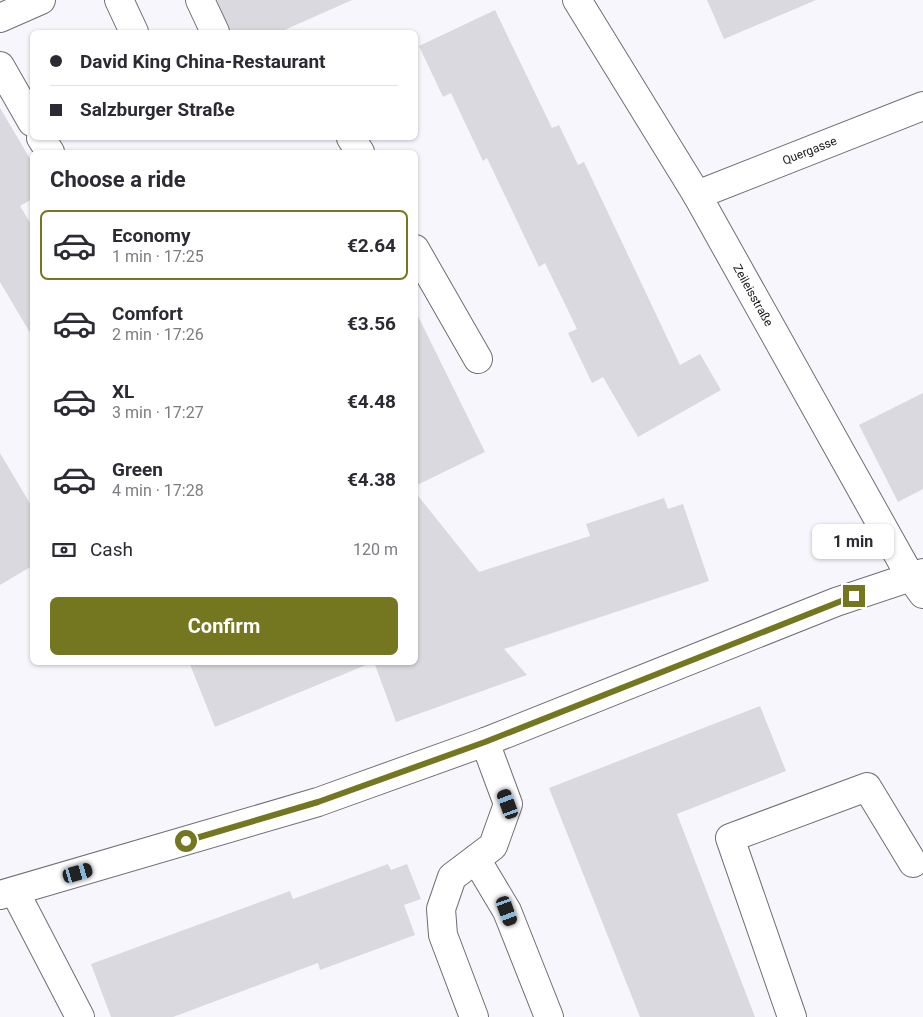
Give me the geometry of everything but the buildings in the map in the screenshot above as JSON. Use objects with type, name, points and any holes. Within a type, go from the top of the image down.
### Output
[{"type":"street","points":[[0,18],[42,0]]},
{"type":"street","points":[[119,0],[133,30]]},
{"type":"street","points":[[200,0],[214,30]]},
{"type":"street","name":"Zeileisstraße","points":[[577,0],[697,195],[919,581]]},
{"type":"street","points":[[0,66],[30,118]]},
{"type":"street","name":"Quergasse","points":[[697,195],[923,106]]},
{"type":"street","points":[[418,254],[478,359]]},
{"type":"street","points":[[80,1017],[7,893],[318,802],[485,742],[827,606],[919,581]]},
{"type":"street","points":[[474,1017],[443,935],[441,909],[452,877],[493,846],[508,804],[485,742]]},
{"type":"street","points":[[792,1017],[730,838],[866,787],[913,863]]},
{"type":"street","points":[[476,859],[507,911],[549,1017]]},
{"type":"route","points":[[186,841],[318,802],[485,742],[582,702],[854,596]]}]
